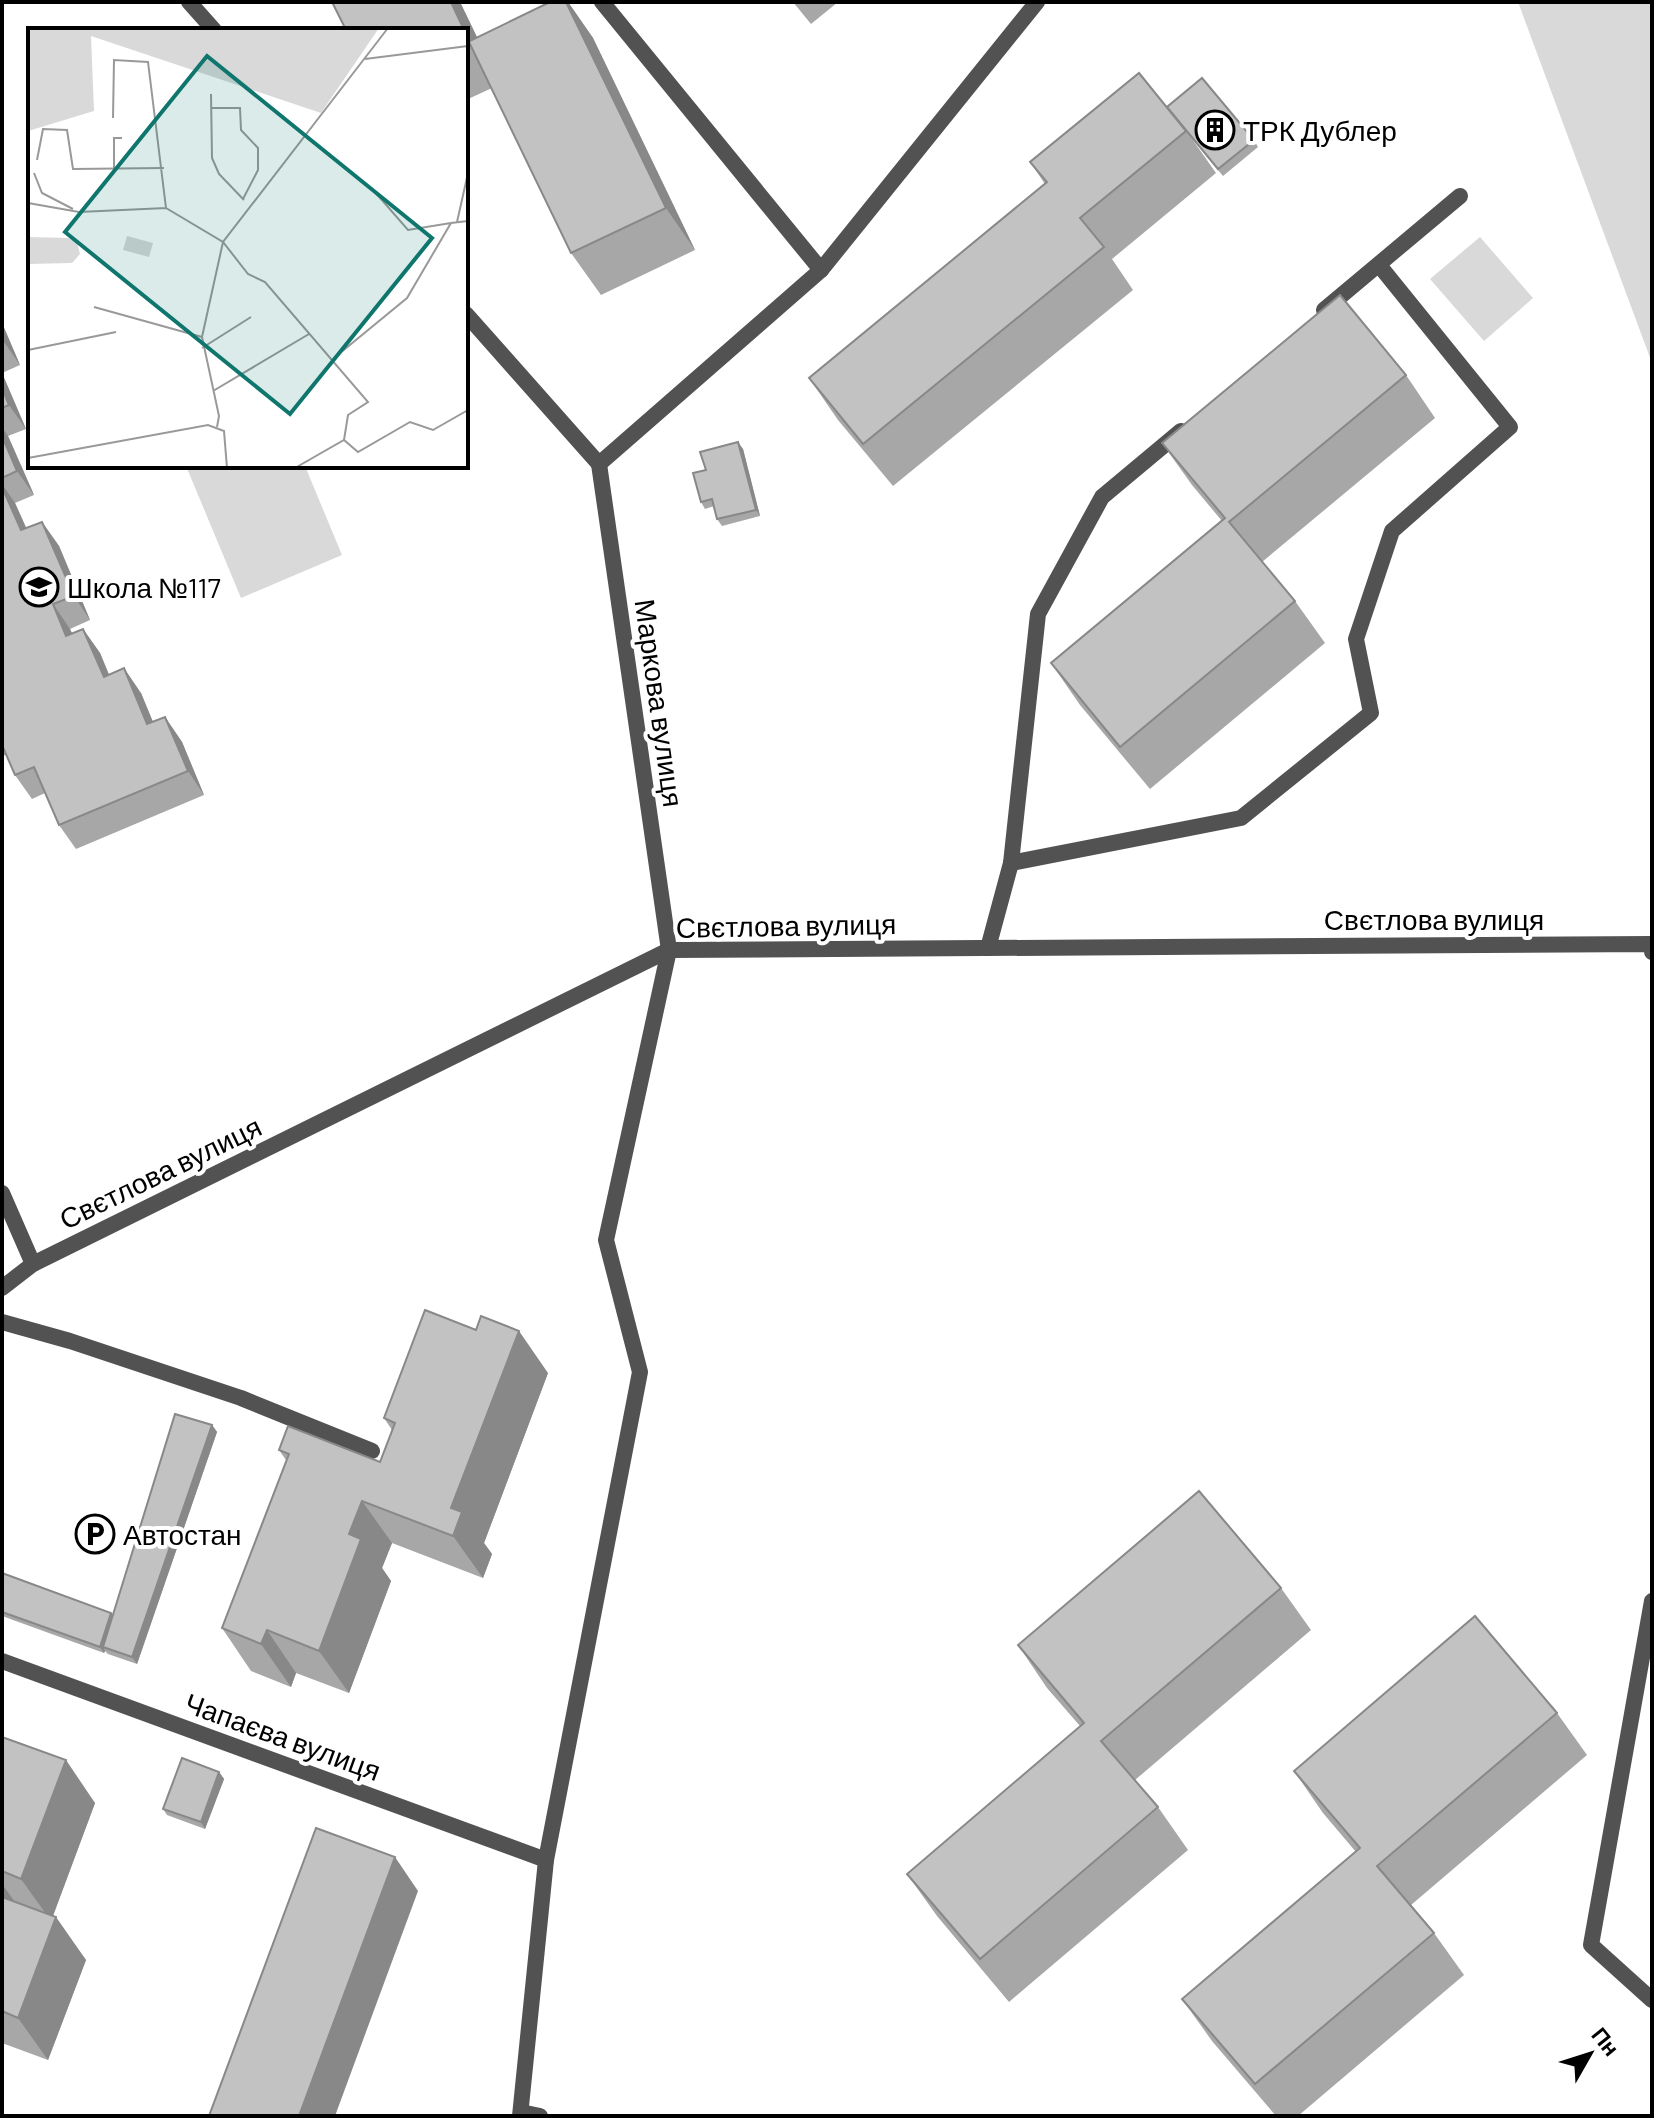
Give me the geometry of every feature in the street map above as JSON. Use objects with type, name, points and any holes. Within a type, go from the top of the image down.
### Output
[{"type":"street","points":[[189,2],[212,28]]},
{"type":"street","points":[[602,2],[821,270]]},
{"type":"street","points":[[468,316],[599,464],[821,270],[1037,2]]},
{"type":"street","points":[[1307,325],[1460,196]]},
{"type":"street","points":[[1011,863],[1241,818],[1371,713],[1356,639],[1392,531],[1510,427],[1379,265]]},
{"type":"street","points":[[988,948],[1011,863],[1038,614],[1102,497],[1198,416]]},
{"type":"street","name":"Маркова вулиця","points":[[599,464],[669,950]]},
{"type":"street","points":[[1652,944],[1652,952]]},
{"type":"street","name":"Свєтлова вулиця","points":[[2,1288],[33,1264],[669,950],[1652,944]]},
{"type":"street","points":[[540,2116],[520,2114],[546,1860],[640,1372],[606,1240],[669,950]]},
{"type":"street","points":[[2,1193],[33,1264]]},
{"type":"street","points":[[2,1322],[70,1341],[241,1398],[372,1451]]},
{"type":"street","points":[[1652,1601],[1591,1945],[1652,2000]]},
{"type":"street","name":"Чапаєва вулиця","points":[[2,1661],[546,1860]]},
{"type":"shaded area","points":[[1518,2],[1652,2],[1652,363]]},
{"type":"shaded area","points":[[1480,237],[1533,298],[1484,341],[1430,279]]},
{"type":"shaded area","points":[[187,468],[306,468],[342,555],[241,598]]},
{"type":"building","points":[[332,2],[451,2],[463,28],[345,28]]},
{"type":"building","points":[[550,2],[566,2],[666,208],[571,253],[468,37],[470,41]]},
{"type":"building","points":[[1139,73],[1186,131],[1080,218],[1104,247],[863,444],[809,378],[1047,182],[1030,162]]},
{"type":"building","name":"ТРК Дублер","points":[[1202,78],[1254,140],[1218,169],[1167,107]]},
{"type":"building","points":[[1340,295],[1406,375],[1229,522],[1295,601],[1120,747],[1051,663],[1225,518],[1162,443]]},
{"type":"building","points":[[2,388],[9,405],[2,408]]},
{"type":"building","points":[[2,436],[17,471],[2,478]]},
{"type":"building","points":[[738,442],[756,510],[717,519],[712,499],[701,502],[693,473],[706,470],[700,452]]},
{"type":"building","name":"Школа №117","points":[[2,487],[21,530],[42,522],[74,596],[53,604],[66,636],[83,629],[104,677],[124,668],[147,724],[165,717],[188,771],[59,825],[34,767],[15,775],[2,745]]},
{"type":"building","points":[[425,1310],[476,1330],[481,1316],[519,1331],[451,1508],[462,1512],[453,1536],[362,1501],[349,1534],[361,1539],[319,1651],[267,1630],[261,1644],[222,1628],[289,1454],[279,1450],[288,1426],[380,1462],[395,1423],[384,1418]]},
{"type":"building","points":[[175,1414],[212,1425],[132,1657],[103,1647]]},
{"type":"building","points":[[1199,1491],[1281,1588],[1101,1741],[1158,1807],[980,1959],[907,1874],[1084,1723],[1018,1645]]},
{"type":"building","points":[[2,1573],[111,1613],[100,1647],[2,1612]]},
{"type":"building","points":[[1475,1616],[1557,1713],[1377,1866],[1434,1933],[1255,2084],[1182,1999],[1360,1848],[1294,1771]]},
{"type":"building","points":[[2,1737],[66,1760],[21,1879],[2,1871]]},
{"type":"building","points":[[182,1758],[219,1772],[201,1822],[163,1809]]},
{"type":"building","points":[[316,1828],[395,1857],[299,2116],[209,2116]]},
{"type":"building","points":[[2,1897],[56,1917],[18,2018],[2,2011]]},
{"type":"place","name":"ТРК Дублер","points":[[1215,130]]},
{"type":"place","name":"Школа №117","points":[[39,587]]},
{"type":"place","name":"Автостан","points":[[95,1534]]}]
